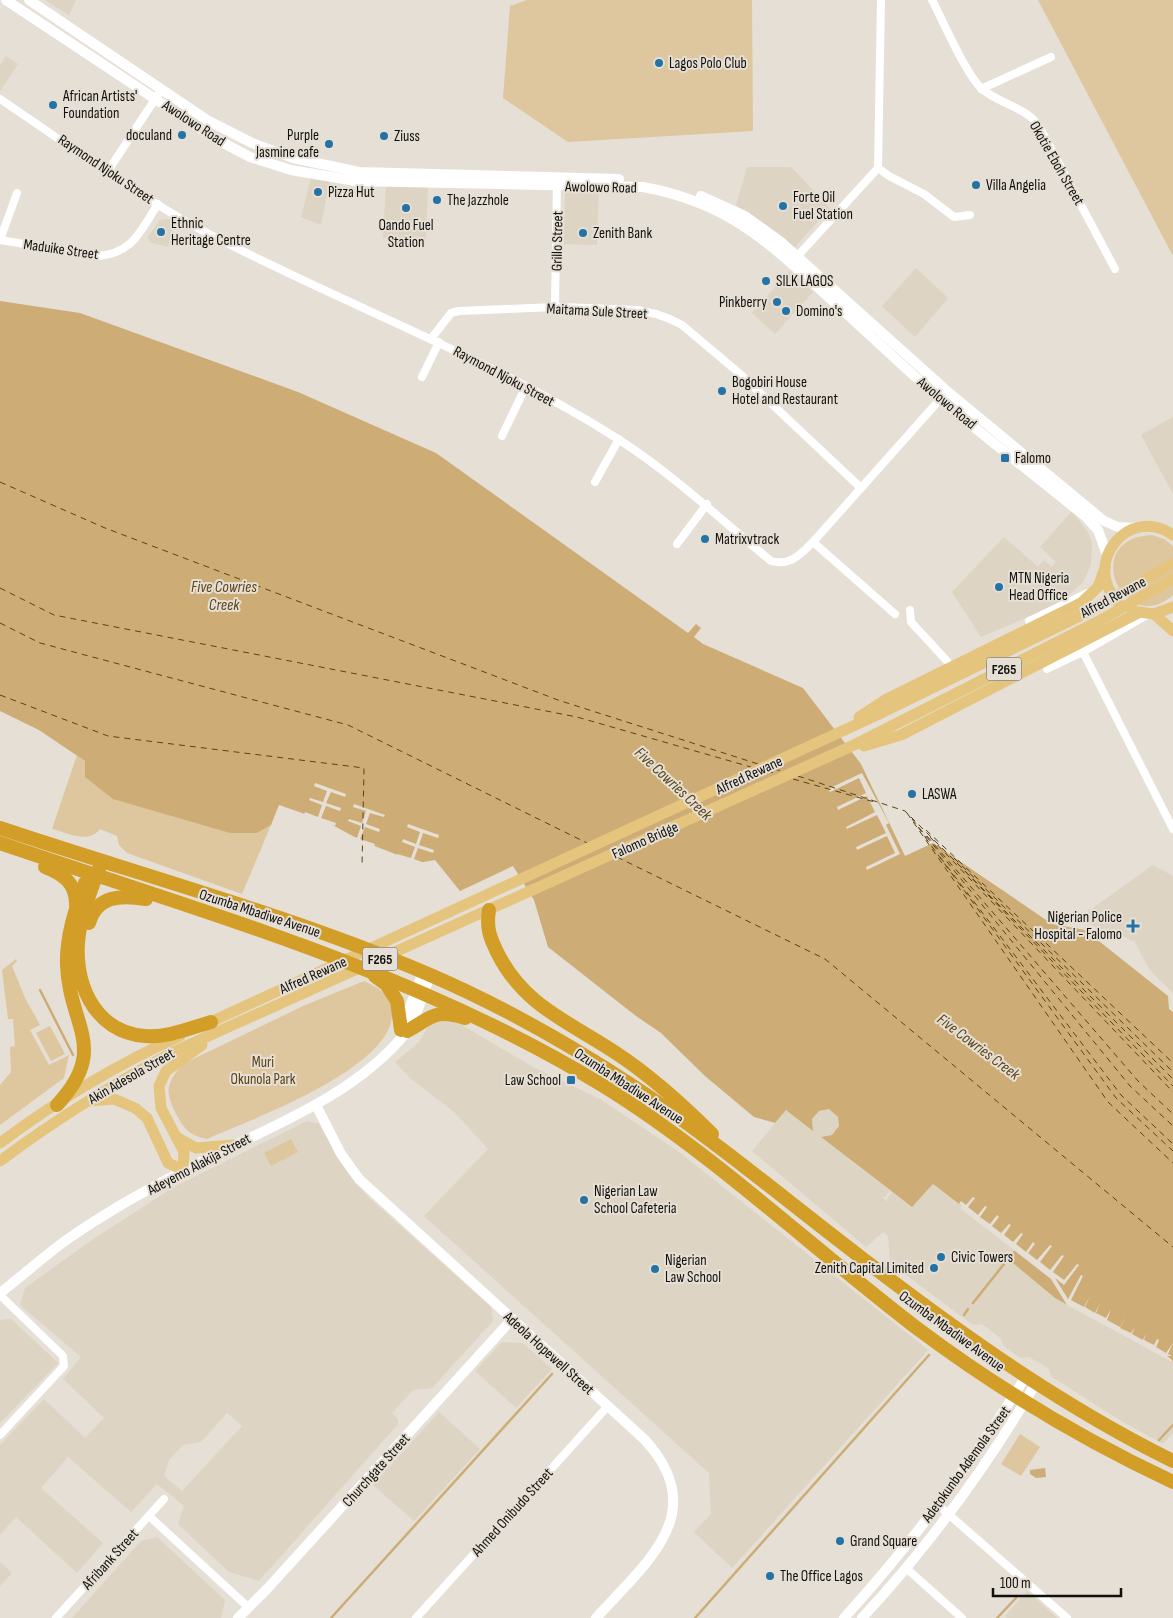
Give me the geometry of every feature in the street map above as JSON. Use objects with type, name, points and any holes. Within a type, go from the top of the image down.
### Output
[{"type":"highway","name":"Ozumba Mbadiwe Avenue","points":[[0,828],[339,938],[427,974],[486,1002],[579,1052],[665,1108],[749,1169],[843,1244],[959,1330],[1031,1379],[1115,1431],[1173,1460]]},
{"type":"highway","name":"Ozumba Mbadiwe Avenue","points":[[0,843],[360,965],[420,990],[494,1026],[604,1086],[649,1117],[922,1332],[1019,1399],[1173,1482]]},
{"type":"highway","points":[[0,848],[64,876],[73,886],[76,907]]},
{"type":"highway","points":[[57,1105],[74,1086],[84,1060],[84,1040],[70,990],[66,967],[67,949],[76,907],[97,860]]},
{"type":"highway","points":[[92,874],[80,927],[79,973],[85,994],[98,1012],[119,1029],[146,1036],[167,1034],[211,1022]]},
{"type":"highway","points":[[79,948],[92,913],[100,903],[106,900],[124,896],[174,902]]},
{"type":"highway","points":[[488,910],[487,929],[503,963],[518,986],[543,1008],[586,1034],[654,1081],[695,1116],[749,1169]]},
{"type":"highway","points":[[360,965],[386,984],[392,992],[397,1001],[402,1034],[424,1019],[439,1014],[458,1015],[494,1026]]},
{"type":"main road","name":"Awolowo Road","points":[[6,0],[158,94],[252,143],[293,158],[336,169],[359,172],[557,181],[628,179],[669,186],[726,205],[745,216],[943,395],[1092,522],[1098,530],[1107,555]]},
{"type":"main road","name":"Awolowo Road","points":[[29,0],[158,94]]},
{"type":"main road","name":"Awolowo Road","points":[[943,395],[1104,520],[1118,527],[1136,528]]},
{"type":"main road","points":[[1156,527],[1173,535]]},
{"type":"main road","points":[[827,739],[885,700],[1081,603],[1098,587],[1105,568],[1107,555],[1114,543],[1124,534],[1136,528],[1173,528]]},
{"type":"main road","name":"Alfred Rewane","points":[[265,997],[827,739],[1090,611],[1173,564]]},
{"type":"main road","points":[[1105,568],[1106,581],[1110,592],[1127,609],[1147,614],[1173,631]]},
{"type":"main road","name":"Falomo Bridge","points":[[272,1008],[833,755],[1098,622],[1173,580]]},
{"type":"main road","points":[[833,755],[901,735],[1097,634],[1147,614],[1173,607]]},
{"type":"main road","name":"Adeyemo Alakija Street","points":[[0,1294],[64,1242],[102,1217],[184,1170],[316,1105],[380,1060],[402,1034],[427,974]]},
{"type":"main road","name":"Akin Adesola Street","points":[[0,1143],[57,1105],[156,1047],[265,997]]},
{"type":"main road","name":"Akin Adesola Street","points":[[0,1161],[87,1101],[165,1056],[272,1008]]},
{"type":"main road","points":[[87,1101],[114,1100],[135,1108],[147,1118],[168,1163],[184,1170],[184,1152],[161,1108],[159,1096],[162,1078],[175,1063],[226,1028]]},
{"type":"main road","name":"Adeola Hopewell Street","points":[[316,1105],[341,1154],[359,1179],[644,1439],[661,1460],[674,1488],[673,1513],[667,1532],[655,1552],[596,1618]]},
{"type":"main road","points":[[176,1136],[196,1148],[233,1145]]},
{"type":"main road","name":"Churchgate Street","points":[[238,1618],[268,1588],[512,1319]]},
{"type":"main road","name":"Adetokunbo Ademola Street","points":[[865,1617],[948,1513],[1031,1379]]},
{"type":"main road","name":"Adetokunbo Ademola Street","points":[[844,1618],[938,1505],[1019,1399]]},
{"type":"street","points":[[794,260],[878,168],[881,0]]},
{"type":"street","name":"Okotie Eboh Street","points":[[932,0],[981,89],[1035,120],[1115,269]]},
{"type":"street","points":[[981,89],[1051,57]]},
{"type":"street","points":[[108,171],[158,94]]},
{"type":"street","name":"Raymond Njoku Street","points":[[0,99],[158,204],[209,234],[275,267],[439,342],[526,386],[619,440],[684,485],[771,560],[784,563],[793,560],[814,542],[943,395]]},
{"type":"street","points":[[878,168],[889,176],[924,194],[954,217],[970,215]]},
{"type":"street","name":"Grillo Street","points":[[555,307],[557,181]]},
{"type":"street","points":[[0,240],[17,193]]},
{"type":"street","name":"Maduike Street","points":[[0,240],[97,256],[110,256],[130,246],[158,204]]},
{"type":"street","name":"Maitama Sule Street","points":[[431,339],[451,313],[555,307],[637,310],[656,314],[682,325],[780,410],[861,488]]},
{"type":"street","points":[[422,377],[439,342]]},
{"type":"street","points":[[502,436],[526,386]]},
{"type":"street","points":[[595,482],[619,440]]},
{"type":"street","points":[[676,544],[706,504]]},
{"type":"street","points":[[814,542],[895,614]]},
{"type":"street","points":[[1029,621],[1098,587]]},
{"type":"street","points":[[910,610],[911,622],[947,661]]},
{"type":"street","points":[[1047,669],[1083,652],[1147,614]]},
{"type":"street","points":[[1083,652],[1173,829]]},
{"type":"street","points":[[0,1294],[63,1356],[64,1366],[0,1435]]},
{"type":"street","name":"Ahmed Onibudo Street","points":[[416,1618],[608,1406]]},
{"type":"street","name":"Afribank Street","points":[[56,1618],[164,1499]]},
{"type":"street","points":[[938,1505],[1067,1618]]},
{"type":"street","points":[[148,1516],[248,1608]]},
{"type":"street","points":[[906,1568],[962,1618]]},
{"type":"shaded area","points":[[45,0],[76,0],[69,15]]},
{"type":"shaded area","points":[[6,56],[18,64],[0,91],[0,65]]},
{"type":"shaded area","name":"Forte Oil Fuel Station","points":[[747,167],[791,167],[830,208],[794,248],[736,205]]},
{"type":"shaded area","points":[[312,174],[330,178],[321,225],[301,217]]},
{"type":"shaded area","name":"Oando Fuel Station","points":[[428,184],[426,242],[383,238],[386,185]]},
{"type":"shaded area","points":[[571,188],[599,188],[597,245],[564,244],[565,194]]},
{"type":"shaded area","name":"Ethnic Heritage Centre","points":[[169,219],[174,222],[168,247],[149,242],[148,237],[160,220]]},
{"type":"shaded area","points":[[916,268],[948,298],[915,337],[882,306]]},
{"type":"shaded area","points":[[789,271],[813,292],[775,334],[752,313]]},
{"type":"shaded area","points":[[1173,417],[1173,494],[1141,435]]},
{"type":"shaded area","points":[[1072,511],[1089,534],[1092,544],[1091,565],[1083,582],[1066,598],[1051,607],[981,637],[952,592],[1004,537],[1038,567],[1044,560],[1052,567],[1056,562],[1040,547]]},
{"type":"shaded area","name":"Nigerian Police Hospital - Falomo","points":[[1153,865],[1173,876],[1173,993],[1149,969],[1134,940],[1132,941],[1124,936],[1114,937],[1079,918]]},
{"type":"shaded area","name":"Nigerian Law School","points":[[432,1020],[455,1021],[533,1067],[600,1099],[679,1152],[928,1350],[732,1568],[694,1532],[711,1514],[709,1473],[424,1216],[488,1149],[454,1112],[410,1078],[395,1062],[419,1042]]},
{"type":"shaded area","points":[[829,1109],[838,1117],[839,1127],[832,1135],[821,1137],[890,1191],[885,1197],[882,1197],[888,1202],[887,1199],[892,1192],[912,1207],[932,1184],[1016,1248],[1008,1259],[1055,1298],[1173,1363],[1173,1433],[1163,1444],[1123,1422],[1052,1377],[1048,1368],[1029,1357],[1020,1358],[1004,1346],[1000,1338],[982,1324],[973,1325],[890,1263],[888,1236],[883,1232],[866,1247],[752,1151],[786,1110],[813,1130],[812,1119],[819,1111]]},
{"type":"shaded area","points":[[307,1121],[319,1124],[347,1172],[367,1196],[491,1307],[493,1321],[432,1388],[413,1390],[392,1413],[398,1419],[398,1424],[259,1581],[229,1572],[178,1524],[184,1506],[157,1484],[131,1512],[68,1457],[41,1488],[103,1543],[77,1573],[16,1517],[0,1535],[0,1445],[44,1399],[85,1438],[104,1418],[63,1379],[81,1357],[20,1305],[25,1288],[92,1240],[174,1187]],"holes":[[[227,1413],[242,1426],[182,1491],[164,1476],[169,1460],[183,1445],[201,1442]]]},
{"type":"shaded area","points":[[11,1319],[58,1363],[0,1423],[0,1320]]},
{"type":"shaded area","points":[[502,1342],[523,1343],[552,1369],[516,1408],[475,1371]]},
{"type":"shaded area","points":[[439,1412],[480,1449],[414,1521],[373,1485]]},
{"type":"shaded area","points":[[157,1537],[225,1600],[221,1618],[72,1618],[141,1541]]},
{"type":"shaded area","points":[[0,1562],[12,1573],[0,1586]]},
{"type":"shaded area","points":[[1027,1591],[1057,1618],[1007,1618],[1005,1616]]},
{"type":"green space","name":"Lagos Polo Club","points":[[527,0],[752,0],[753,131],[568,142],[503,98],[510,6]]},
{"type":"green space","points":[[1038,0],[1173,0],[1173,256]]},
{"type":"green space","points":[[1152,535],[1164,539],[1173,546],[1173,595],[1155,605],[1139,605],[1125,596],[1116,583],[1113,567],[1117,552],[1130,540]]},
{"type":"green space","points":[[77,755],[85,761],[257,833],[271,825],[242,894],[127,853],[119,845],[117,836],[100,829],[90,836],[84,837],[52,829]]},
{"type":"green space","points":[[16,959],[17,961],[12,966],[25,998],[40,1025],[30,1030],[49,1065],[69,1055],[64,1078],[0,1125],[0,1085],[11,1072],[10,1047],[15,1046],[13,1019],[8,1019],[2,970]]},
{"type":"green space","name":"Muri Okunola Park","points":[[364,981],[385,994],[392,1009],[392,1016],[385,1036],[367,1055],[343,1074],[314,1091],[207,1139],[198,1137],[186,1129],[180,1121],[169,1097],[170,1083],[183,1064],[303,1006]]},
{"type":"green space","points":[[50,1026],[65,1054],[51,1061],[36,1033]]},
{"type":"green space","points":[[291,1139],[298,1152],[271,1166],[264,1153]]},
{"type":"green space","points":[[1020,1434],[1040,1447],[1021,1476],[1001,1464]]},
{"type":"water","name":"Five Cowries Creek","points":[[0,301],[80,313],[298,392],[436,453],[688,633],[696,624],[701,628],[694,637],[703,644],[803,688],[861,764],[905,856],[933,843],[1052,924],[1085,930],[1168,996],[1169,1009],[1173,1012],[1173,1363],[1055,1298],[1008,1259],[1016,1248],[933,1184],[912,1207],[821,1137],[832,1135],[839,1126],[838,1117],[829,1109],[819,1111],[812,1119],[813,1131],[786,1110],[775,1123],[754,1117],[705,1076],[661,1033],[636,1016],[548,947],[534,900],[513,866],[460,891],[435,860],[418,863],[362,841],[325,821],[279,805],[271,825],[257,833],[230,833],[113,799],[85,777],[85,761],[39,730],[0,711]]},
{"type":"water","points":[[1045,1468],[1046,1477],[1036,1478],[1030,1474],[1030,1470]]},
{"type":"pier","points":[[862,773],[889,823],[886,825],[900,854],[867,870],[866,867],[895,853],[887,836],[857,850],[856,847],[886,833],[877,815],[847,829],[846,827],[875,812],[867,796],[838,810],[837,807],[866,793],[859,778],[830,792],[828,789]]},
{"type":"pier","points":[[315,783],[346,794],[345,797],[331,792],[326,803],[341,808],[340,811],[326,806],[321,818],[336,823],[335,826],[304,815],[305,812],[318,817],[322,805],[309,800],[310,798],[323,802],[327,791],[314,786]]},
{"type":"pier","points":[[354,804],[385,815],[384,817],[370,813],[366,824],[380,829],[379,832],[365,827],[360,839],[375,844],[374,847],[344,834],[357,838],[361,826],[348,821],[349,819],[362,823],[366,811],[353,807]]},
{"type":"pier","points":[[408,824],[439,835],[438,838],[423,833],[419,845],[434,850],[433,853],[418,848],[414,859],[427,864],[421,865],[396,857],[397,854],[411,858],[415,847],[402,842],[403,839],[416,844],[420,832],[407,827]]},
{"type":"pier","points":[[973,1197],[975,1198],[968,1207],[978,1215],[985,1206],[987,1207],[980,1217],[990,1224],[997,1215],[999,1217],[992,1226],[1001,1233],[1009,1224],[1011,1225],[1004,1235],[1013,1242],[1021,1233],[1023,1234],[1016,1244],[1026,1252],[1033,1242],[1035,1244],[1028,1253],[1037,1260],[1050,1245],[1052,1246],[1040,1262],[1050,1270],[1062,1255],[1064,1256],[1053,1272],[1064,1280],[1077,1264],[1079,1265],[1064,1285],[1055,1278],[1068,1299],[1081,1275],[1083,1276],[1071,1300],[1084,1307],[1090,1296],[1085,1307],[1095,1313],[1100,1303],[1096,1313],[1106,1318],[1111,1309],[1107,1320],[1120,1327],[1126,1316],[1120,1328],[1131,1333],[1135,1327],[1132,1334],[1143,1340],[1146,1333],[1144,1340],[1154,1345],[1157,1339],[1159,1340],[1156,1347],[1166,1353],[1173,1343],[1168,1354],[1172,1356],[1167,1356],[1173,1363],[1067,1305],[1051,1279],[961,1209],[962,1206],[959,1204],[961,1201],[966,1205]]},
{"type":"waterway","points":[[40,990],[73,1055]]},
{"type":"waterway","points":[[973,1303],[1008,1259]]},
{"type":"waterway","points":[[964,1315],[968,1309]]},
{"type":"waterway","points":[[695,1618],[929,1355]]},
{"type":"waterway","points":[[331,1618],[552,1374]]},
{"type":"waterway","points":[[1159,1440],[1173,1425]]},
{"type":"waterway","points":[[997,1618],[1016,1598]]},
{"type":"ferry route","points":[[0,482],[105,528],[558,700],[758,764]]},
{"type":"ferry route","points":[[0,588],[54,615],[577,717],[751,767]]},
{"type":"ferry route","points":[[0,623],[40,643],[348,725],[587,843]]},
{"type":"ferry route","points":[[0,695],[108,736],[364,768],[362,867]]},
{"type":"ferry route","points":[[774,769],[782,771]]},
{"type":"ferry route","points":[[767,771],[778,774]]},
{"type":"ferry route","points":[[798,776],[905,811],[1173,1079]]},
{"type":"ferry route","points":[[793,779],[878,803]]},
{"type":"ferry route","points":[[907,813],[1108,1102],[1173,1163]]},
{"type":"ferry route","points":[[912,819],[1130,1086],[1173,1126]]},
{"type":"ferry route","points":[[918,827],[926,838]]},
{"type":"ferry route","points":[[926,830],[1173,1063]]},
{"type":"ferry route","points":[[927,836],[1138,1081],[1173,1114]]},
{"type":"ferry route","points":[[925,837],[1116,1098],[1173,1151]]},
{"type":"ferry route","points":[[930,837],[1173,1092]]},
{"type":"ferry route","points":[[617,857],[825,959],[1173,1247]]},
{"type":"ferry route","points":[[940,857],[1121,1095],[1173,1144]]},
{"type":"ferry route","points":[[954,858],[1173,1072]]},
{"type":"ferry route","points":[[957,863],[1173,1086]]},
{"type":"place","name":"Lagos Polo Club","points":[[659,63]]},
{"type":"place","name":"African Artists' Foundation","points":[[53,105]]},
{"type":"place","name":"doculand","points":[[182,135]]},
{"type":"place","name":"Ziuss","points":[[384,136]]},
{"type":"place","name":"Purple Jasmine cafe","points":[[329,144]]},
{"type":"place","name":"Villa Angelia","points":[[976,185]]},
{"type":"place","name":"Pizza Hut","points":[[318,192]]},
{"type":"place","name":"The Jazzhole","points":[[437,200]]},
{"type":"place","name":"Forte Oil Fuel Station","points":[[783,206]]},
{"type":"place","name":"Oando Fuel Station","points":[[406,208]]},
{"type":"place","name":"Ethnic Heritage Centre","points":[[161,232]]},
{"type":"place","name":"Zenith Bank","points":[[583,233]]},
{"type":"place","name":"SILK LAGOS","points":[[766,281]]},
{"type":"place","name":"Pinkberry","points":[[777,302]]},
{"type":"place","name":"Domino's","points":[[786,311]]},
{"type":"place","name":"Bogobiri House Hotel and Restaurant","points":[[722,391]]},
{"type":"place","name":"Falomo","points":[[1005,458]]},
{"type":"place","name":"Matrixvtrack","points":[[705,539]]},
{"type":"place","name":"MTN Nigeria Head Office","points":[[999,587]]},
{"type":"place","name":"LASWA","points":[[912,794]]},
{"type":"place","name":"Nigerian Police Hospital - Falomo","points":[[1133,926]]},
{"type":"place","name":"Law School","points":[[571,1080]]},
{"type":"place","name":"Nigerian Law School Cafeteria","points":[[584,1200]]},
{"type":"place","name":"Civic Towers","points":[[941,1257]]},
{"type":"place","name":"Zenith Capital Limited","points":[[934,1268]]},
{"type":"place","name":"Nigerian Law School","points":[[655,1269]]},
{"type":"place","name":"Grand Square","points":[[840,1541]]},
{"type":"place","name":"The Office Lagos","points":[[770,1576]]}]
